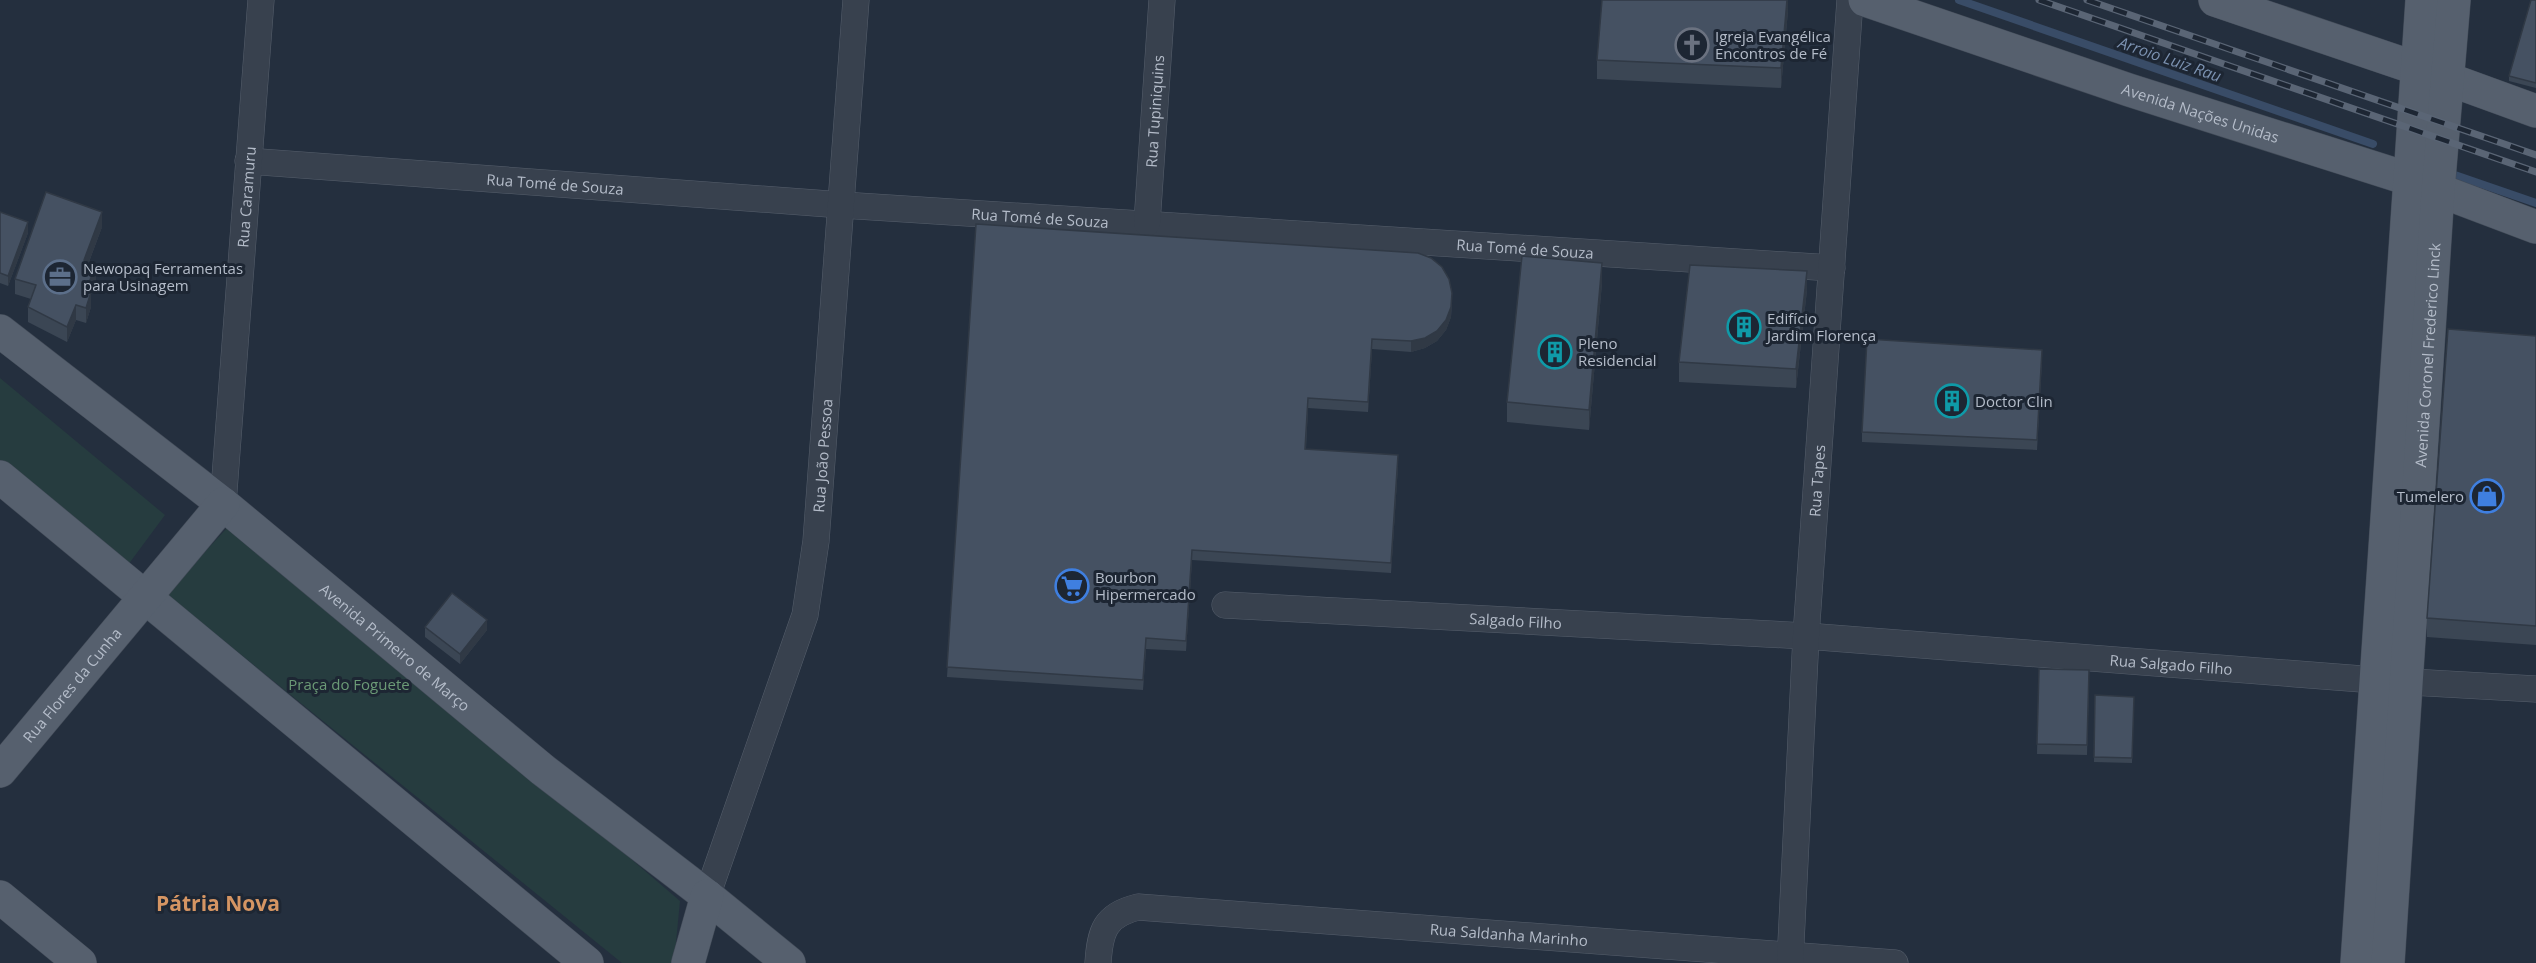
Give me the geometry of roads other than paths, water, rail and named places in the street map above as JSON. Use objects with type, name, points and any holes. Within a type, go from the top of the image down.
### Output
[{"type":"main road","name":"Avenida Nações Unidas","points":[[1865,0],[2129,90],[2423,185],[2536,227]]},
{"type":"main road","points":[[2215,0],[2536,111]]},
{"type":"main road","name":"Avenida Coronel Frederico Linck","points":[[2388,963],[2391,681],[2423,185],[2417,69],[2422,0]]},
{"type":"main road","name":"Avenida Coronel Frederico Linck","points":[[2423,185],[2448,79],[2454,0]]},
{"type":"main road","name":"Avenida Primeiro de Março","points":[[0,331],[223,504],[543,770],[707,896],[789,963]]},
{"type":"main road","points":[[0,477],[579,960]]},
{"type":"main road","name":"Rua Flores da Cunha","points":[[0,771],[223,504]]},
{"type":"main road","name":"Avenida Coronel Frederico Linck","points":[[2357,963],[2391,681]]},
{"type":"main road","points":[[688,963],[707,896]]},
{"type":"main road","points":[[0,897],[80,963]]},
{"type":"street","name":"Rua Caramuru","points":[[223,504],[261,0]]},
{"type":"street","name":"Rua João Pessoa","points":[[707,896],[805,615],[816,542],[856,0]]},
{"type":"street","name":"Rua Tupiniquins","points":[[1147,223],[1162,0]]},
{"type":"street","name":"Rua Tapes","points":[[1790,959],[1806,636],[1850,0]]},
{"type":"street","name":"Rua Tomé de Souza","points":[[248,161],[842,205],[1832,268]]},
{"type":"street","name":"Salgado Filho","points":[[1225,605],[1806,636]]},
{"type":"street","name":"Rua Salgado Filho","points":[[1806,636],[2391,681],[2536,689]]},
{"type":"street","name":"Rua Saldanha Marinho","points":[[1098,963],[1103,928],[1124,910],[1138,906],[1790,959],[1895,963]]},
{"type":"waterway","name":"Arroio Luiz Rau","points":[[1959,0],[2373,144]]},
{"type":"waterway","name":"Arroio Luiz Rau","points":[[2449,173],[2536,203]]},
{"type":"railway","points":[[2039,0],[2536,172]]},
{"type":"railway","points":[[2087,0],[2536,155]]},
{"type":"place","name":"Igreja Evangélica Encontros de Fé","points":[[1692,45]]},
{"type":"place","name":"Newopaq Ferramentas para Usinagem","points":[[60,277]]},
{"type":"place","name":"Edifício Jardim Florença","points":[[1744,327]]},
{"type":"place","name":"Pleno Residencial","points":[[1555,352]]},
{"type":"place","name":"Doctor Clin","points":[[1952,401]]},
{"type":"place","name":"Tumelero","points":[[2487,496]]},
{"type":"place","name":"Bourbon Hipermercado","points":[[1072,586]]},
{"type":"district","name":"Pátria Nova","points":[[218,903]]},
{"type":"park label","name":"Praça do Foguete","points":[[349,684]]}]
